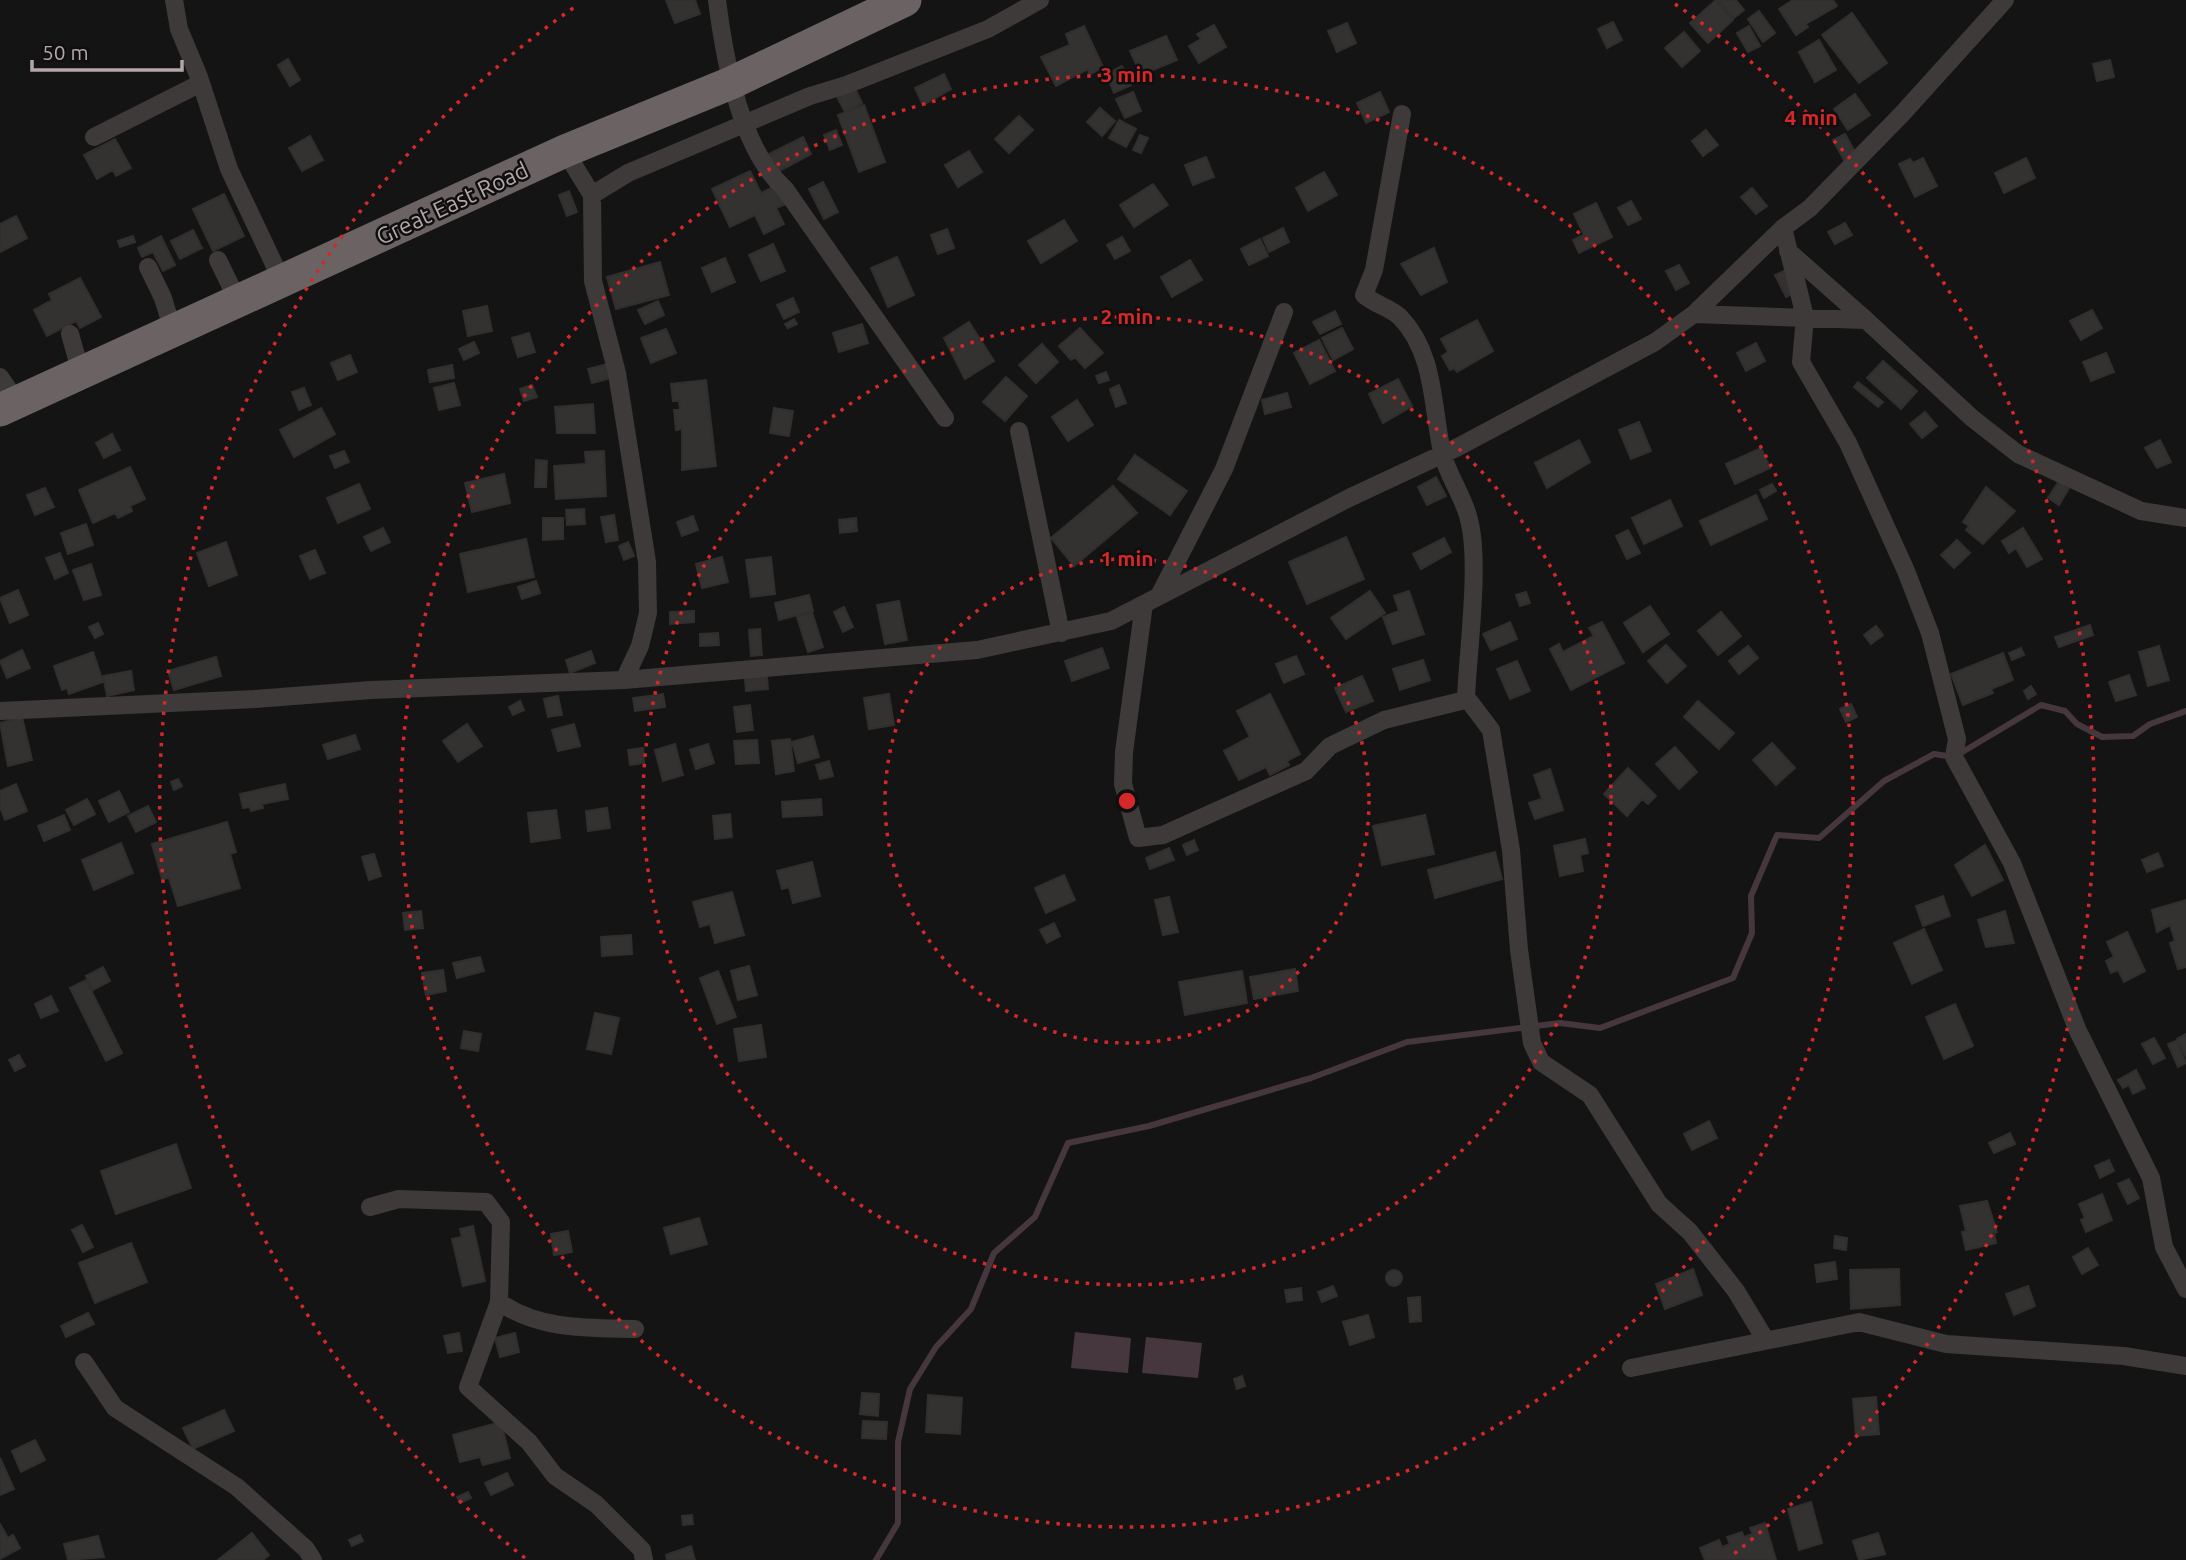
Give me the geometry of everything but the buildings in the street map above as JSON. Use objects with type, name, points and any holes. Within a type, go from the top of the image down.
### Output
[{"type":"highway","name":"Great East Road","points":[[6,396],[81,373],[565,151],[731,83],[905,0]]},
{"type":"street","points":[[174,0],[179,29],[201,83],[229,169],[282,281]]},
{"type":"street","points":[[717,0],[724,60],[731,83],[771,176],[785,188],[946,418]]},
{"type":"street","points":[[592,195],[628,173],[747,125],[810,96],[867,77],[988,29],[1040,0]]},
{"type":"street","points":[[0,711],[255,699],[371,690],[624,680],[978,650],[1111,621],[1609,368],[1694,314],[1847,171],[2005,0]]},
{"type":"street","points":[[94,137],[201,83]]},
{"type":"street","points":[[1402,114],[1374,270],[1364,295],[1374,304],[1399,316],[1424,355],[1432,382],[1442,454],[1469,517],[1472,565],[1466,697],[1491,730],[1511,850],[1519,950],[1532,1043],[1541,1062],[1590,1095],[1659,1204],[1690,1232],[1735,1291],[1765,1339]]},
{"type":"street","points":[[565,151],[592,195],[593,281],[617,373],[647,562],[648,613],[640,646],[624,680]]},
{"type":"street","points":[[1783,228],[1805,317],[1801,362],[1854,453],[1906,571],[1930,633],[1957,738],[1954,757],[2012,863],[2078,1031],[2151,1178],[2164,1247],[2186,1289]]},
{"type":"street","points":[[1788,251],[1972,418],[2018,454],[2141,511],[2186,518]]},
{"type":"street","points":[[218,260],[238,301]]},
{"type":"street","points":[[148,267],[163,298],[173,331]]},
{"type":"street","points":[[1284,312],[1224,469],[1152,600],[1124,752],[1123,784],[1138,838],[1163,835],[1306,771],[1330,746],[1384,720],[1461,701],[1466,697]]},
{"type":"street","points":[[1694,314],[1866,320]]},
{"type":"street","points":[[70,334],[81,373]]},
{"type":"street","points":[[1019,431],[1061,633]]},
{"type":"street","points":[[370,1207],[399,1199],[486,1202],[501,1222],[499,1302],[485,1348],[468,1387],[529,1442],[555,1476],[596,1504],[642,1550],[644,1560]]},
{"type":"street","points":[[499,1302],[521,1317],[550,1324],[635,1329]]},
{"type":"street","points":[[1631,1368],[1859,1322],[1947,1344],[2124,1356],[2186,1366]]},
{"type":"street","points":[[84,1362],[96,1385],[115,1408],[237,1487],[306,1549],[313,1560]]},
{"type":"shaded area","points":[[1075,1332],[1131,1338],[1128,1373],[1071,1368]]},
{"type":"shaded area","points":[[1146,1337],[1202,1343],[1198,1378],[1142,1373]]},
{"type":"waterway","points":[[876,1560],[898,1523],[898,1442],[910,1389],[936,1347],[971,1309],[994,1253],[1035,1217],[1068,1143],[1149,1126],[1311,1078],[1407,1042],[1560,1023],[1600,1028],[1733,978],[1752,933],[1751,896],[1777,835],[1819,838],[1884,781],[1934,754],[1954,757],[2041,705],[2065,711],[2077,724],[2102,737],[2133,736],[2150,724],[2186,711]]}]
